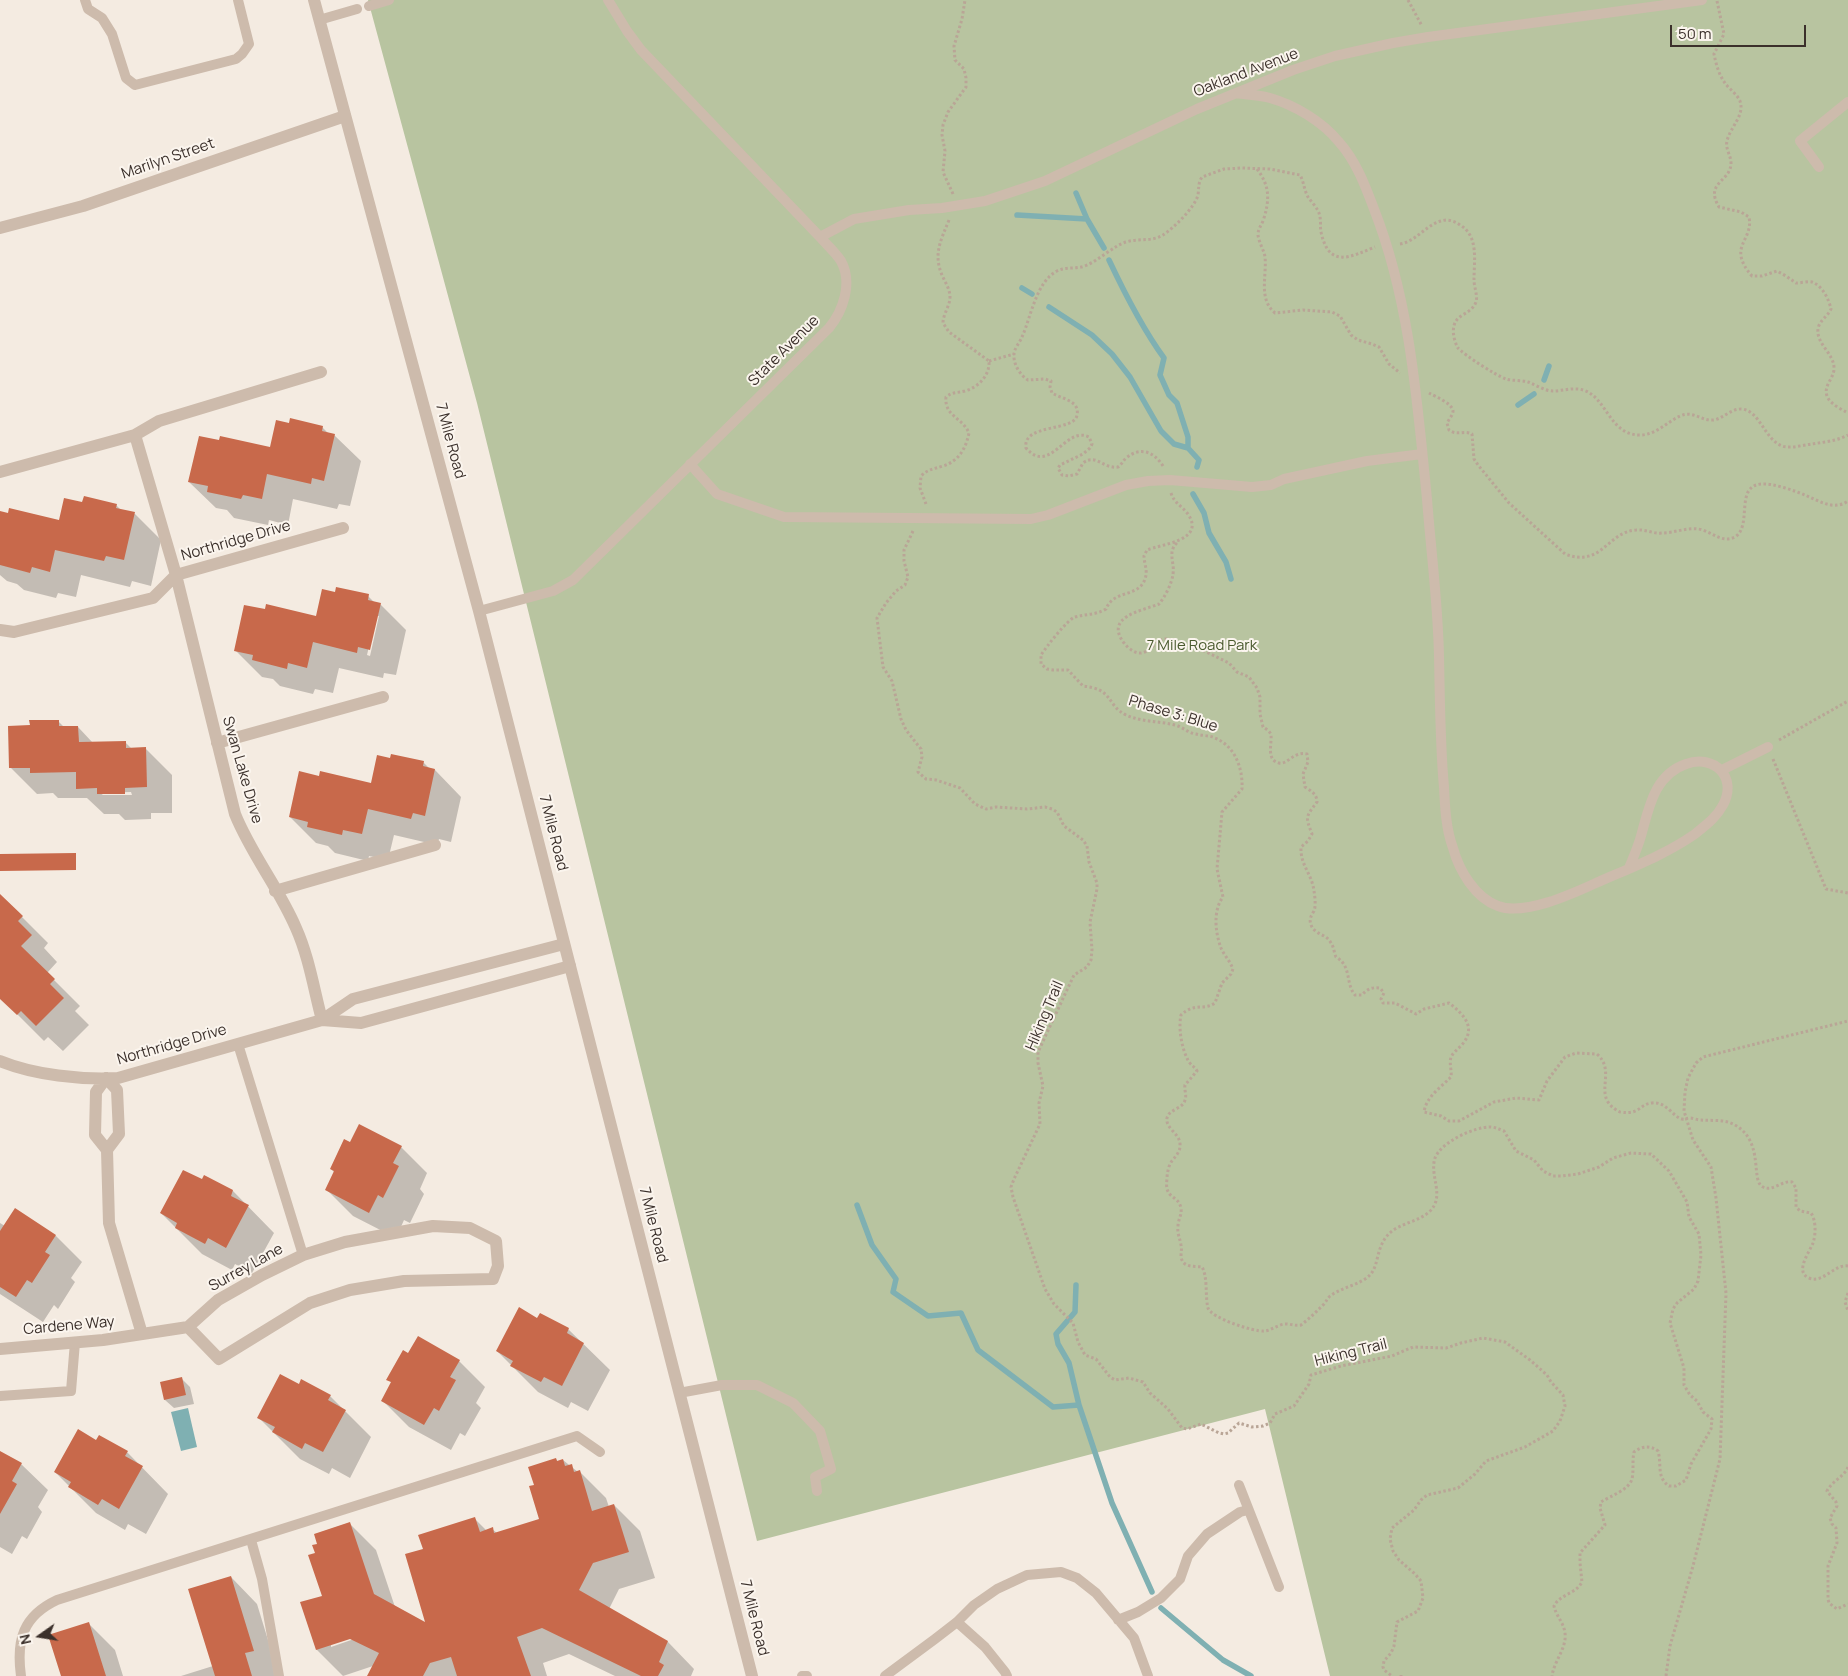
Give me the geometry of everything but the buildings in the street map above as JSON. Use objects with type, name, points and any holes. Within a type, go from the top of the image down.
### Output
[{"type":"street","name":"7 Mile Road","points":[[314,0],[479,611],[752,1676]]},
{"type":"street","name":"Marilyn Street","points":[[0,228],[83,206],[345,116]]},
{"type":"street","points":[[0,472],[135,435],[159,421],[322,372]]},
{"type":"street","name":"Swan Lake Drive","points":[[135,435],[176,575],[235,814],[242,832],[275,891],[285,904],[297,929],[322,1020]]},
{"type":"street","name":"Northridge Drive","points":[[0,630],[14,632],[153,598],[176,575],[343,528]]},
{"type":"street","points":[[217,743],[383,698]]},
{"type":"street","points":[[275,891],[434,845]]},
{"type":"street","name":"Northridge Drive","points":[[0,1061],[40,1073],[118,1078],[322,1020],[353,999],[564,944]]},
{"type":"street","name":"Northridge Drive","points":[[322,1020],[361,1023],[570,966]]},
{"type":"street","points":[[108,1150],[95,1134],[96,1092],[106,1078],[117,1090],[119,1134],[108,1150],[109,1223],[142,1334],[188,1327]]},
{"type":"street","name":"Surrey Lane","points":[[433,1226],[470,1228],[496,1241],[498,1266],[493,1279],[404,1281],[350,1290],[310,1303],[219,1359],[188,1327],[218,1300],[304,1254],[345,1242],[433,1226]]},
{"type":"street","name":"Cardene Way","points":[[0,1349],[142,1334]]},
{"type":"lane","points":[[85,0],[88,9],[102,18],[112,34],[126,78],[135,85],[236,59],[242,54],[248,44],[238,0]]},
{"type":"lane","points":[[369,6],[389,0]]},
{"type":"lane","name":"State Avenue","points":[[479,611],[553,590],[573,580],[835,320],[842,308],[845,295],[844,271],[841,262],[820,237],[657,68],[627,31],[608,0]]},
{"type":"lane","name":"Oakland Avenue","points":[[820,237],[854,220],[909,210],[984,201],[1046,181],[1147,131],[1293,70],[1336,56],[1392,42],[1702,0]]},
{"type":"lane","points":[[319,20],[357,9]]},
{"type":"lane","points":[[1236,93],[1270,98],[1307,116],[1325,128],[1341,143],[1360,172],[1396,272],[1407,328],[1414,379],[1438,627],[1442,760],[1446,818],[1453,850],[1466,878],[1483,898],[1500,907],[1525,907],[1548,903],[1581,890],[1629,868],[1679,845],[1711,822],[1725,802],[1727,784],[1722,770],[1712,763],[1699,761],[1682,765],[1667,774],[1650,801],[1640,840],[1629,868]]},
{"type":"lane","points":[[1819,167],[1800,142],[1848,102]]},
{"type":"lane","points":[[690,464],[717,494],[784,518],[1031,519],[1048,515],[1126,484],[1170,480],[1252,488],[1366,461],[1422,454]]},
{"type":"lane","points":[[1722,770],[1768,747]]},
{"type":"lane","points":[[238,1044],[304,1254]]},
{"type":"lane","points":[[0,1396],[71,1391],[75,1342]]},
{"type":"lane","points":[[679,1393],[722,1385],[757,1385],[793,1403],[820,1431],[831,1469],[815,1477],[817,1491]]},
{"type":"lane","points":[[21,1676],[19,1654],[22,1634],[32,1617],[44,1606],[57,1600],[577,1436],[600,1452]]},
{"type":"lane","points":[[1239,1485],[1279,1588]]},
{"type":"lane","points":[[1118,1620],[1138,1612],[1161,1598],[1180,1579],[1188,1556],[1207,1534],[1240,1512],[1248,1510]]},
{"type":"lane","points":[[251,1540],[262,1579],[280,1676]]},
{"type":"lane","points":[[885,1676],[958,1622],[974,1605],[998,1589],[1026,1575],[1061,1572],[1077,1578],[1096,1593],[1134,1638],[1148,1676]]},
{"type":"lane","points":[[958,1622],[985,1647],[1005,1672],[1006,1676]]},
{"type":"lane","points":[[802,1676],[808,1676]]},
{"type":"path","points":[[965,0],[962,19],[954,46],[955,60],[964,69],[966,87],[948,112],[943,125],[942,135],[945,151],[942,172],[951,189],[952,206],[937,253],[939,268],[950,296],[942,321],[944,327],[989,361]]},
{"type":"path","points":[[1408,0],[1428,37]]},
{"type":"path","points":[[1717,0],[1724,34],[1714,54],[1722,78],[1737,96],[1741,107],[1740,115],[1727,140],[1731,166],[1717,184],[1714,196],[1719,207],[1741,212],[1748,217],[1750,226],[1743,241],[1741,254],[1746,268],[1752,276],[1762,276],[1777,271],[1796,283],[1814,283],[1826,296],[1831,309],[1818,329],[1822,344],[1829,353],[1834,368],[1834,374],[1827,387],[1826,394],[1829,401],[1848,413]]},
{"type":"path","points":[[1257,168],[1268,188],[1266,207],[1258,235],[1265,257],[1264,275],[1266,300],[1269,307],[1276,312],[1303,310],[1332,312],[1340,316],[1351,335],[1358,340],[1379,347],[1393,368],[1401,374],[1414,379],[1425,390],[1449,404],[1453,412],[1447,423],[1449,430],[1457,434],[1467,432],[1472,434],[1475,461],[1509,503],[1565,554],[1584,557],[1602,551],[1623,532],[1633,530],[1661,534],[1695,529],[1703,530],[1719,538],[1732,538],[1742,528],[1748,492],[1751,488],[1762,484],[1804,495],[1822,504],[1840,504],[1848,500]]},
{"type":"path","points":[[1848,435],[1844,438],[1820,443],[1790,447],[1781,445],[1766,433],[1753,414],[1742,409],[1735,410],[1714,420],[1692,414],[1681,415],[1648,434],[1631,434],[1624,432],[1597,400],[1582,389],[1553,391],[1526,382],[1505,379],[1458,348],[1453,329],[1454,323],[1472,309],[1477,299],[1474,283],[1474,249],[1472,238],[1463,226],[1448,220],[1433,224],[1406,243],[1380,244],[1352,257],[1336,257],[1326,247],[1321,231],[1319,212],[1309,198],[1305,190],[1304,181],[1300,175],[1270,169],[1224,169],[1202,176],[1198,186],[1198,194],[1191,208],[1162,236],[1154,239],[1125,242],[1086,266],[1067,268],[1050,275],[1042,286],[1030,312],[1023,336],[1014,354],[1022,376],[1031,381],[1044,379],[1051,381],[1052,393],[1074,404],[1078,412],[1072,423],[1057,426],[1030,436],[1025,446],[1029,452],[1038,456],[1046,456],[1071,438],[1082,434],[1091,440],[1090,448],[1083,454],[1060,465],[1058,468],[1062,476],[1077,474],[1083,462],[1091,459],[1109,467],[1118,466],[1124,459],[1139,451],[1152,453],[1166,470],[1173,498],[1189,516],[1192,524],[1189,533],[1174,545],[1171,553],[1174,571],[1172,580],[1159,604],[1130,614],[1122,619],[1118,626],[1119,633],[1128,648],[1140,653],[1146,652],[1166,638],[1196,647],[1230,664],[1237,672],[1249,677],[1258,688],[1263,727],[1270,732],[1271,736],[1272,758],[1277,763],[1282,763],[1296,754],[1307,754],[1308,762],[1303,774],[1305,787],[1315,794],[1317,798],[1317,802],[1308,812],[1307,820],[1312,834],[1301,847],[1304,866],[1310,873],[1314,893],[1314,909],[1310,921],[1314,932],[1326,938],[1332,944],[1334,953],[1348,971],[1350,987],[1355,995],[1362,994],[1370,988],[1377,988],[1383,991],[1381,999],[1385,1004],[1395,1003],[1416,1014],[1424,1009],[1449,1003],[1466,1018],[1469,1032],[1450,1060],[1451,1078],[1432,1095],[1424,1112],[1441,1116],[1449,1121],[1458,1121],[1494,1102],[1516,1098],[1539,1100],[1547,1081],[1565,1057],[1576,1053],[1588,1052],[1597,1054],[1603,1062],[1606,1071],[1607,1102],[1620,1112],[1637,1112],[1652,1103],[1656,1103],[1672,1110],[1681,1119],[1728,1121],[1736,1125],[1748,1137],[1752,1145],[1756,1160],[1757,1179],[1760,1185],[1767,1188],[1787,1181],[1794,1184],[1796,1188],[1796,1207],[1811,1213],[1815,1227],[1813,1242],[1804,1259],[1803,1270],[1805,1275],[1810,1279],[1819,1278],[1840,1266],[1848,1266]]},
{"type":"path","points":[[989,361],[1014,354]]},
{"type":"path","points":[[923,518],[926,506],[920,488],[921,476],[932,468],[949,464],[958,457],[966,445],[969,432],[963,422],[952,416],[948,410],[945,403],[946,397],[974,387],[982,381],[987,375],[989,361]]},
{"type":"path","name":"Hiking Trail","points":[[923,518],[908,540],[904,550],[904,561],[908,577],[905,585],[896,591],[877,618],[883,667],[892,682],[906,730],[921,749],[922,757],[918,772],[926,779],[936,780],[960,788],[981,808],[1045,807],[1057,812],[1064,826],[1083,840],[1087,846],[1091,870],[1097,883],[1090,922],[1091,960],[1087,967],[1074,975],[1038,1052],[1038,1063],[1043,1086],[1039,1103],[1040,1124],[1018,1168],[1011,1187],[1015,1208],[1023,1224],[1026,1238],[1045,1289],[1054,1304],[1074,1323],[1078,1342],[1084,1355],[1096,1359],[1110,1377],[1115,1380],[1129,1378],[1143,1382],[1150,1393],[1168,1409],[1178,1425],[1187,1429],[1201,1424],[1224,1434],[1228,1433],[1239,1423],[1252,1427],[1270,1423],[1275,1414],[1294,1406],[1309,1384],[1311,1375],[1341,1366],[1392,1356],[1413,1347],[1446,1348],[1460,1342],[1483,1338],[1505,1342],[1547,1374],[1551,1382],[1563,1395],[1565,1406],[1560,1421],[1553,1431],[1525,1447],[1486,1461],[1475,1474],[1458,1488],[1426,1495],[1414,1510],[1391,1530],[1390,1540],[1393,1551],[1399,1560],[1420,1578],[1423,1598],[1418,1611],[1397,1622],[1394,1646],[1383,1663],[1384,1670],[1392,1676]]},
{"type":"path","name":"Phase 3: Blue","points":[[1177,542],[1147,550],[1144,556],[1146,573],[1140,588],[1114,598],[1109,602],[1106,609],[1096,614],[1074,617],[1067,622],[1040,655],[1041,664],[1048,668],[1068,670],[1083,686],[1103,691],[1125,714],[1148,721],[1184,727],[1194,734],[1216,738],[1237,757],[1241,768],[1242,789],[1222,812],[1217,869],[1223,896],[1217,914],[1218,934],[1221,947],[1233,969],[1232,974],[1222,983],[1215,1003],[1208,1006],[1193,1007],[1181,1016],[1179,1023],[1184,1050],[1189,1062],[1197,1071],[1185,1085],[1186,1098],[1184,1103],[1170,1113],[1167,1120],[1178,1136],[1180,1145],[1176,1156],[1168,1168],[1166,1185],[1169,1195],[1177,1200],[1181,1206],[1178,1235],[1182,1248],[1181,1258],[1188,1266],[1202,1267],[1205,1272],[1204,1279],[1207,1288],[1208,1310],[1233,1324],[1258,1331],[1265,1332],[1285,1324],[1301,1325],[1328,1298],[1372,1273],[1382,1243],[1391,1232],[1430,1212],[1436,1204],[1438,1191],[1434,1161],[1440,1150],[1473,1130],[1490,1127],[1504,1131],[1516,1150],[1534,1160],[1542,1171],[1553,1176],[1578,1174],[1599,1167],[1613,1158],[1630,1153],[1651,1154],[1669,1171],[1687,1202],[1689,1216],[1698,1234],[1701,1266],[1698,1281],[1694,1289],[1677,1303],[1673,1309],[1670,1323],[1684,1368],[1684,1385],[1703,1412],[1712,1419],[1712,1429],[1691,1464],[1686,1480],[1682,1483],[1669,1486],[1664,1482],[1661,1477],[1658,1451],[1648,1447],[1634,1452],[1632,1476],[1629,1486],[1601,1502],[1600,1508],[1606,1524],[1580,1553],[1582,1582],[1577,1589],[1558,1600],[1554,1606],[1565,1635],[1552,1676]]},
{"type":"path","points":[[1848,701],[1822,714],[1768,747],[1826,889],[1848,893]]},
{"type":"path","points":[[1666,1676],[1670,1646],[1691,1574],[1720,1459],[1721,1392],[1725,1342],[1726,1293],[1716,1198],[1711,1167],[1693,1140],[1684,1111],[1688,1078],[1696,1063],[1703,1057],[1848,1021]]},
{"type":"path","points":[[1848,1293],[1845,1302],[1848,1311]]},
{"type":"path","points":[[1848,1467],[1845,1473],[1832,1484],[1827,1492],[1837,1506],[1830,1518],[1836,1528],[1837,1540],[1835,1550],[1829,1562],[1828,1599],[1837,1609],[1848,1604]]},
{"type":"green space","name":"7 Mile Road Park","points":[[368,0],[1848,0],[1848,1676],[1330,1676],[1265,1409],[757,1541],[477,403]]},
{"type":"water","points":[[188,1408],[197,1447],[181,1451],[171,1412]]},
{"type":"waterway","points":[[1076,193],[1087,219],[1104,248]]},
{"type":"waterway","points":[[1017,215],[1087,219]]},
{"type":"waterway","points":[[1109,260],[1148,335],[1164,358],[1160,375],[1169,395],[1177,403],[1188,437],[1188,448],[1199,460],[1197,467]]},
{"type":"waterway","points":[[1022,288],[1032,294]]},
{"type":"waterway","points":[[1049,307],[1092,335],[1112,354],[1130,377],[1161,431],[1174,444],[1188,448]]},
{"type":"waterway","points":[[1544,380],[1549,366]]},
{"type":"waterway","points":[[1518,405],[1534,394]]},
{"type":"waterway","points":[[1193,494],[1204,513],[1209,533],[1226,562],[1231,579]]},
{"type":"waterway","points":[[857,1205],[872,1245],[896,1279],[893,1292],[928,1316],[961,1313],[978,1350],[1053,1407],[1079,1405],[1112,1503],[1152,1592]]},
{"type":"waterway","points":[[1076,1285],[1075,1312],[1056,1334],[1058,1344],[1069,1363],[1079,1405]]},
{"type":"waterway","points":[[1161,1608],[1223,1660],[1251,1676]]}]
